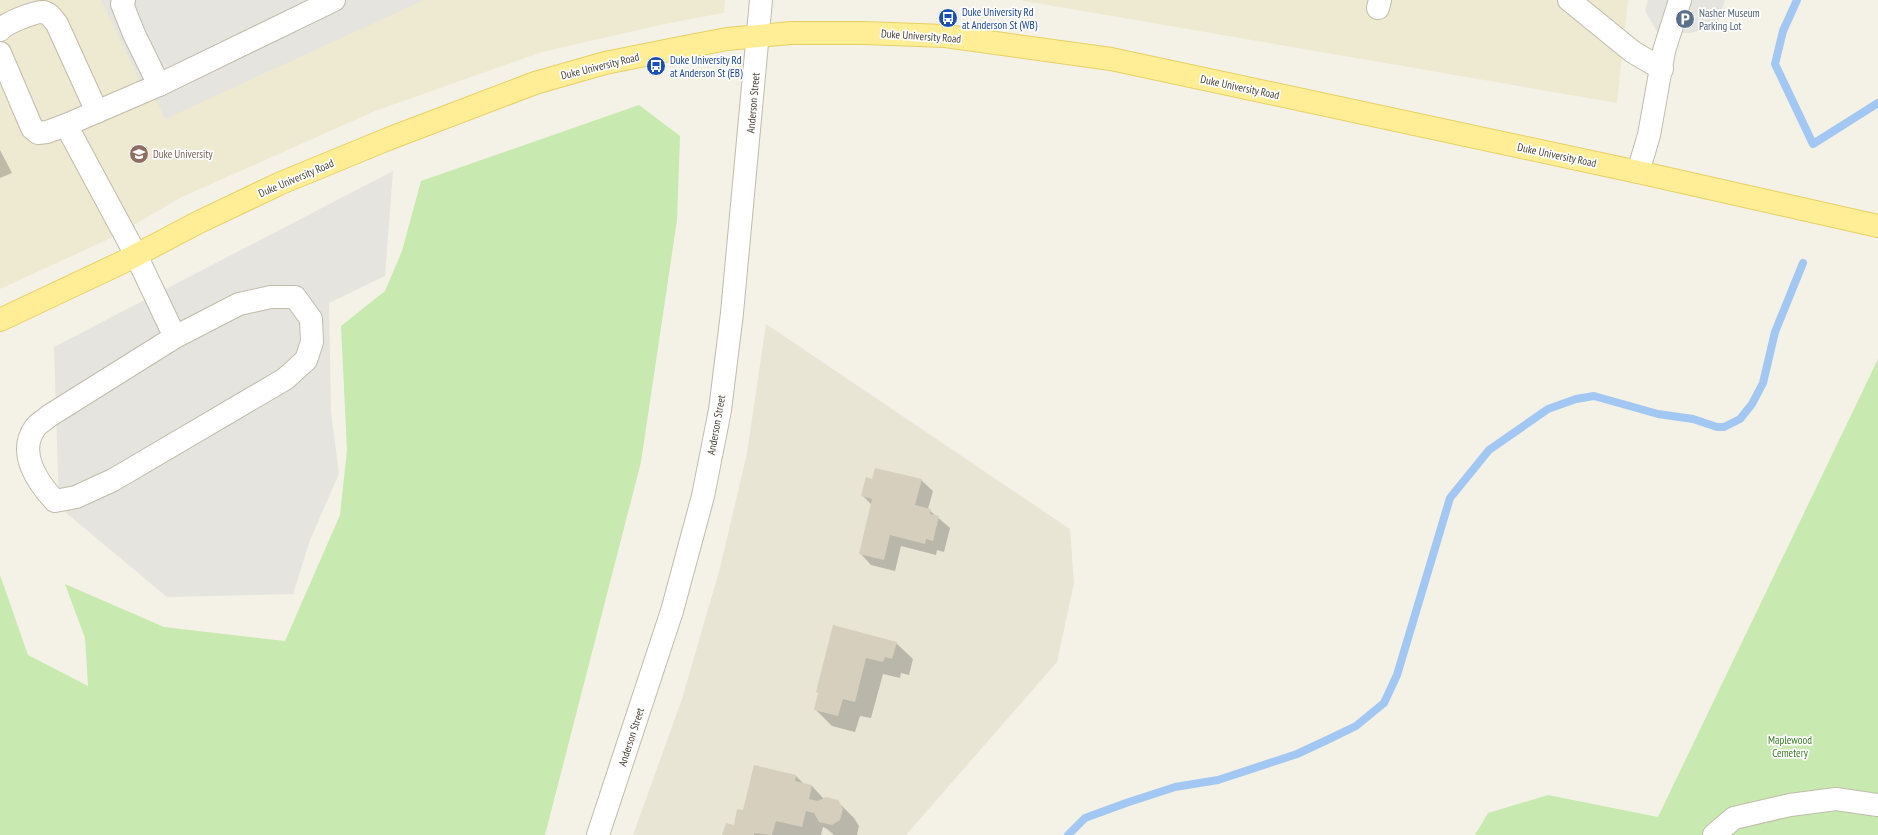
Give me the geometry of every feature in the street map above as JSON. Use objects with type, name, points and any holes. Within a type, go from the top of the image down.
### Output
[{"type":"main road","name":"Duke University Road","points":[[0,320],[281,183],[388,139],[535,83],[605,63],[759,35],[864,33],[945,36],[1111,59],[1638,172],[1878,226]]},
{"type":"street","points":[[124,0],[122,4],[134,34],[159,84]]},
{"type":"street","points":[[0,53],[32,128],[38,133],[47,132],[97,112],[159,84],[334,0]]},
{"type":"street","name":"Anderson Street","points":[[598,835],[672,611],[703,496],[720,410],[732,313],[759,35],[761,0]]},
{"type":"street","points":[[1570,0],[1633,52],[1662,69]]},
{"type":"street","points":[[1638,172],[1649,135],[1664,51],[1680,0]]},
{"type":"street","points":[[0,30],[2,27],[15,21],[42,12],[50,15],[57,24],[97,112]]},
{"type":"street","points":[[66,125],[136,255],[175,337]]},
{"type":"street","points":[[271,297],[294,297],[311,319],[312,342],[306,360],[286,379],[113,480],[76,497],[55,501],[39,483],[29,459],[28,443],[35,428],[50,416],[175,337],[239,304],[271,297]]},
{"type":"street","points":[[1714,835],[1734,818],[1790,805],[1836,799],[1878,805]]},
{"type":"shaded area","name":"Duke University","points":[[0,0],[725,0],[724,13],[669,23],[542,52],[375,111],[182,197],[113,237],[0,289]]},
{"type":"shaded area","points":[[101,0],[424,0],[165,119],[155,97],[147,101],[136,73]]},
{"type":"shaded area","points":[[1019,0],[1628,0],[1617,103]]},
{"type":"shaded area","name":"Nasher Museum Parking Lot","points":[[1648,0],[1725,0],[1717,27],[1691,33],[1658,33],[1645,11]]},
{"type":"shaded area","points":[[393,171],[385,276],[329,303],[331,412],[339,474],[310,540],[293,594],[167,597],[59,507],[54,347]]},
{"type":"shaded area","points":[[766,324],[1070,529],[1074,583],[1057,662],[906,835],[633,835],[682,699],[720,568],[747,453]]},
{"type":"green space","points":[[639,105],[680,136],[677,220],[641,462],[545,835],[0,835],[0,575],[28,655],[88,686],[85,638],[65,584],[164,627],[285,641],[340,515],[347,450],[341,326],[385,291],[402,251],[421,181]]},
{"type":"green space","name":"Maplewood Cemetery","points":[[1878,359],[1878,835],[1475,835],[1488,813],[1548,795],[1658,817]]},
{"type":"building","points":[[875,468],[922,479],[915,505],[931,509],[930,514],[939,516],[933,541],[926,539],[925,544],[890,535],[884,560],[859,554],[872,499],[861,496],[866,477],[872,479]]},
{"type":"building","points":[[833,625],[897,642],[892,659],[885,657],[883,662],[866,658],[855,702],[843,699],[838,716],[814,710],[818,693],[816,692]]},
{"type":"building","points":[[754,765],[796,775],[795,781],[812,785],[809,799],[818,801],[826,797],[838,800],[843,809],[840,820],[832,825],[819,822],[814,813],[806,811],[802,827],[776,821],[772,835],[754,833],[754,835],[722,835],[726,823],[734,825],[737,809],[743,810]]},
{"type":"waterway","points":[[1797,0],[1783,31],[1775,64],[1813,144],[1878,103]]},
{"type":"waterway","points":[[1068,835],[1085,818],[1175,787],[1218,780],[1297,754],[1356,726],[1384,703],[1397,675],[1450,498],[1489,450],[1548,409],[1576,399],[1594,396],[1658,414],[1693,419],[1717,427],[1724,427],[1740,419],[1752,404],[1763,383],[1775,332],[1803,263]]},
{"type":"place","name":"Duke University Rd at Anderson St (WB)","points":[[948,18]]},
{"type":"place","name":"Nasher Museum Parking Lot","points":[[1685,19]]},
{"type":"place","name":"Duke University Rd at Anderson St (EB)","points":[[656,66]]},
{"type":"place","name":"Duke University","points":[[139,154]]}]
